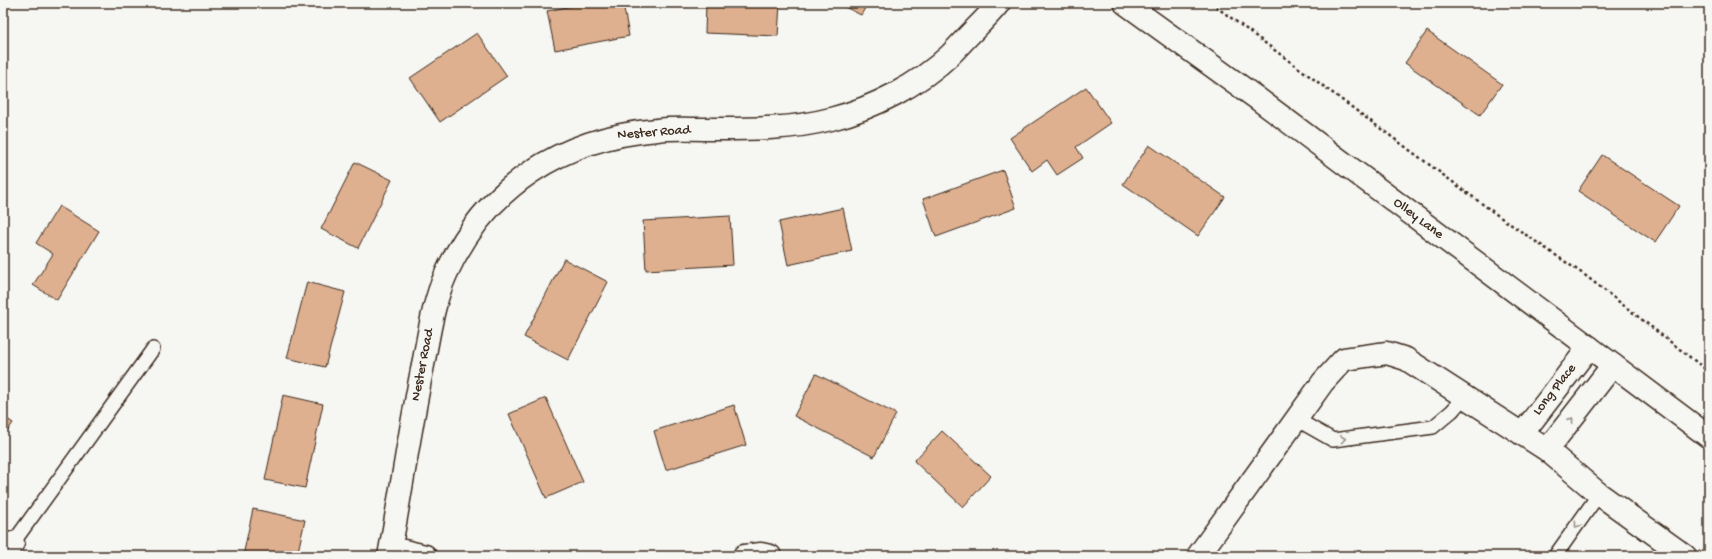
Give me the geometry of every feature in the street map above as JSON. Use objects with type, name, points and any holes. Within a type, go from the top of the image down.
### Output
[{"type":"street","name":"Nester Road","points":[[390,552],[412,422],[435,302],[446,274],[462,243],[479,218],[500,196],[523,177],[553,158],[580,145],[609,136],[658,129],[747,130],[785,127],[829,120],[845,115],[878,102],[901,90],[926,74],[950,55],[999,3]]},
{"type":"street","name":"Olley Lane","points":[[1125,3],[1258,99],[1709,437]]},
{"type":"street","name":"Long Place","points":[[1522,434],[1589,347]]},
{"type":"street","points":[[1198,556],[1296,418],[1323,382],[1344,359],[1370,354],[1387,353],[1406,359],[1547,450],[1599,494],[1685,556]]},
{"type":"street","points":[[1547,450],[1613,365]]},
{"type":"street","points":[[390,552],[425,556]]},
{"type":"street","points":[[744,556],[761,554],[770,556]]},
{"type":"lane","points":[[8,550],[153,349]]},
{"type":"lane","points":[[1296,418],[1333,440],[1433,427],[1452,411],[1464,396]]},
{"type":"lane","points":[[1555,556],[1599,494]]},
{"type":"path","points":[[1211,3],[1494,212],[1586,276],[1709,372]]},
{"type":"building","points":[[587,3],[623,3],[629,36],[555,50],[547,11]]},
{"type":"building","points":[[706,3],[780,3],[778,36],[705,33]]},
{"type":"building","points":[[837,3],[868,3],[861,15]]},
{"type":"building","points":[[1427,31],[1502,84],[1480,115],[1405,63]]},
{"type":"building","points":[[477,33],[507,76],[440,122],[410,78]]},
{"type":"building","points":[[1086,87],[1111,123],[1076,147],[1083,158],[1057,175],[1047,160],[1032,171],[1010,138]]},
{"type":"building","points":[[1149,145],[1225,197],[1198,236],[1123,184]]},
{"type":"building","points":[[1602,155],[1679,206],[1655,242],[1578,191]]},
{"type":"building","points":[[355,162],[392,180],[358,248],[321,229]]},
{"type":"building","points":[[1003,170],[1016,208],[936,237],[923,199]]},
{"type":"building","points":[[59,206],[99,231],[57,300],[33,285],[53,254],[36,243]]},
{"type":"building","points":[[843,208],[852,251],[788,265],[779,222]]},
{"type":"building","points":[[730,216],[733,265],[646,270],[643,221]]},
{"type":"building","points":[[564,259],[608,282],[568,360],[524,337]]},
{"type":"building","points":[[307,282],[345,292],[325,367],[287,358]]},
{"type":"building","points":[[816,374],[896,414],[874,457],[794,416]]},
{"type":"building","points":[[283,395],[323,404],[305,488],[265,480]]},
{"type":"building","points":[[546,398],[583,482],[546,498],[509,414]]},
{"type":"building","points":[[734,405],[746,445],[666,470],[654,431]]},
{"type":"building","points":[[3,416],[13,423],[3,437]]},
{"type":"building","points":[[942,431],[991,476],[963,507],[914,461]]},
{"type":"building","points":[[253,509],[305,520],[297,556],[243,556]]}]
